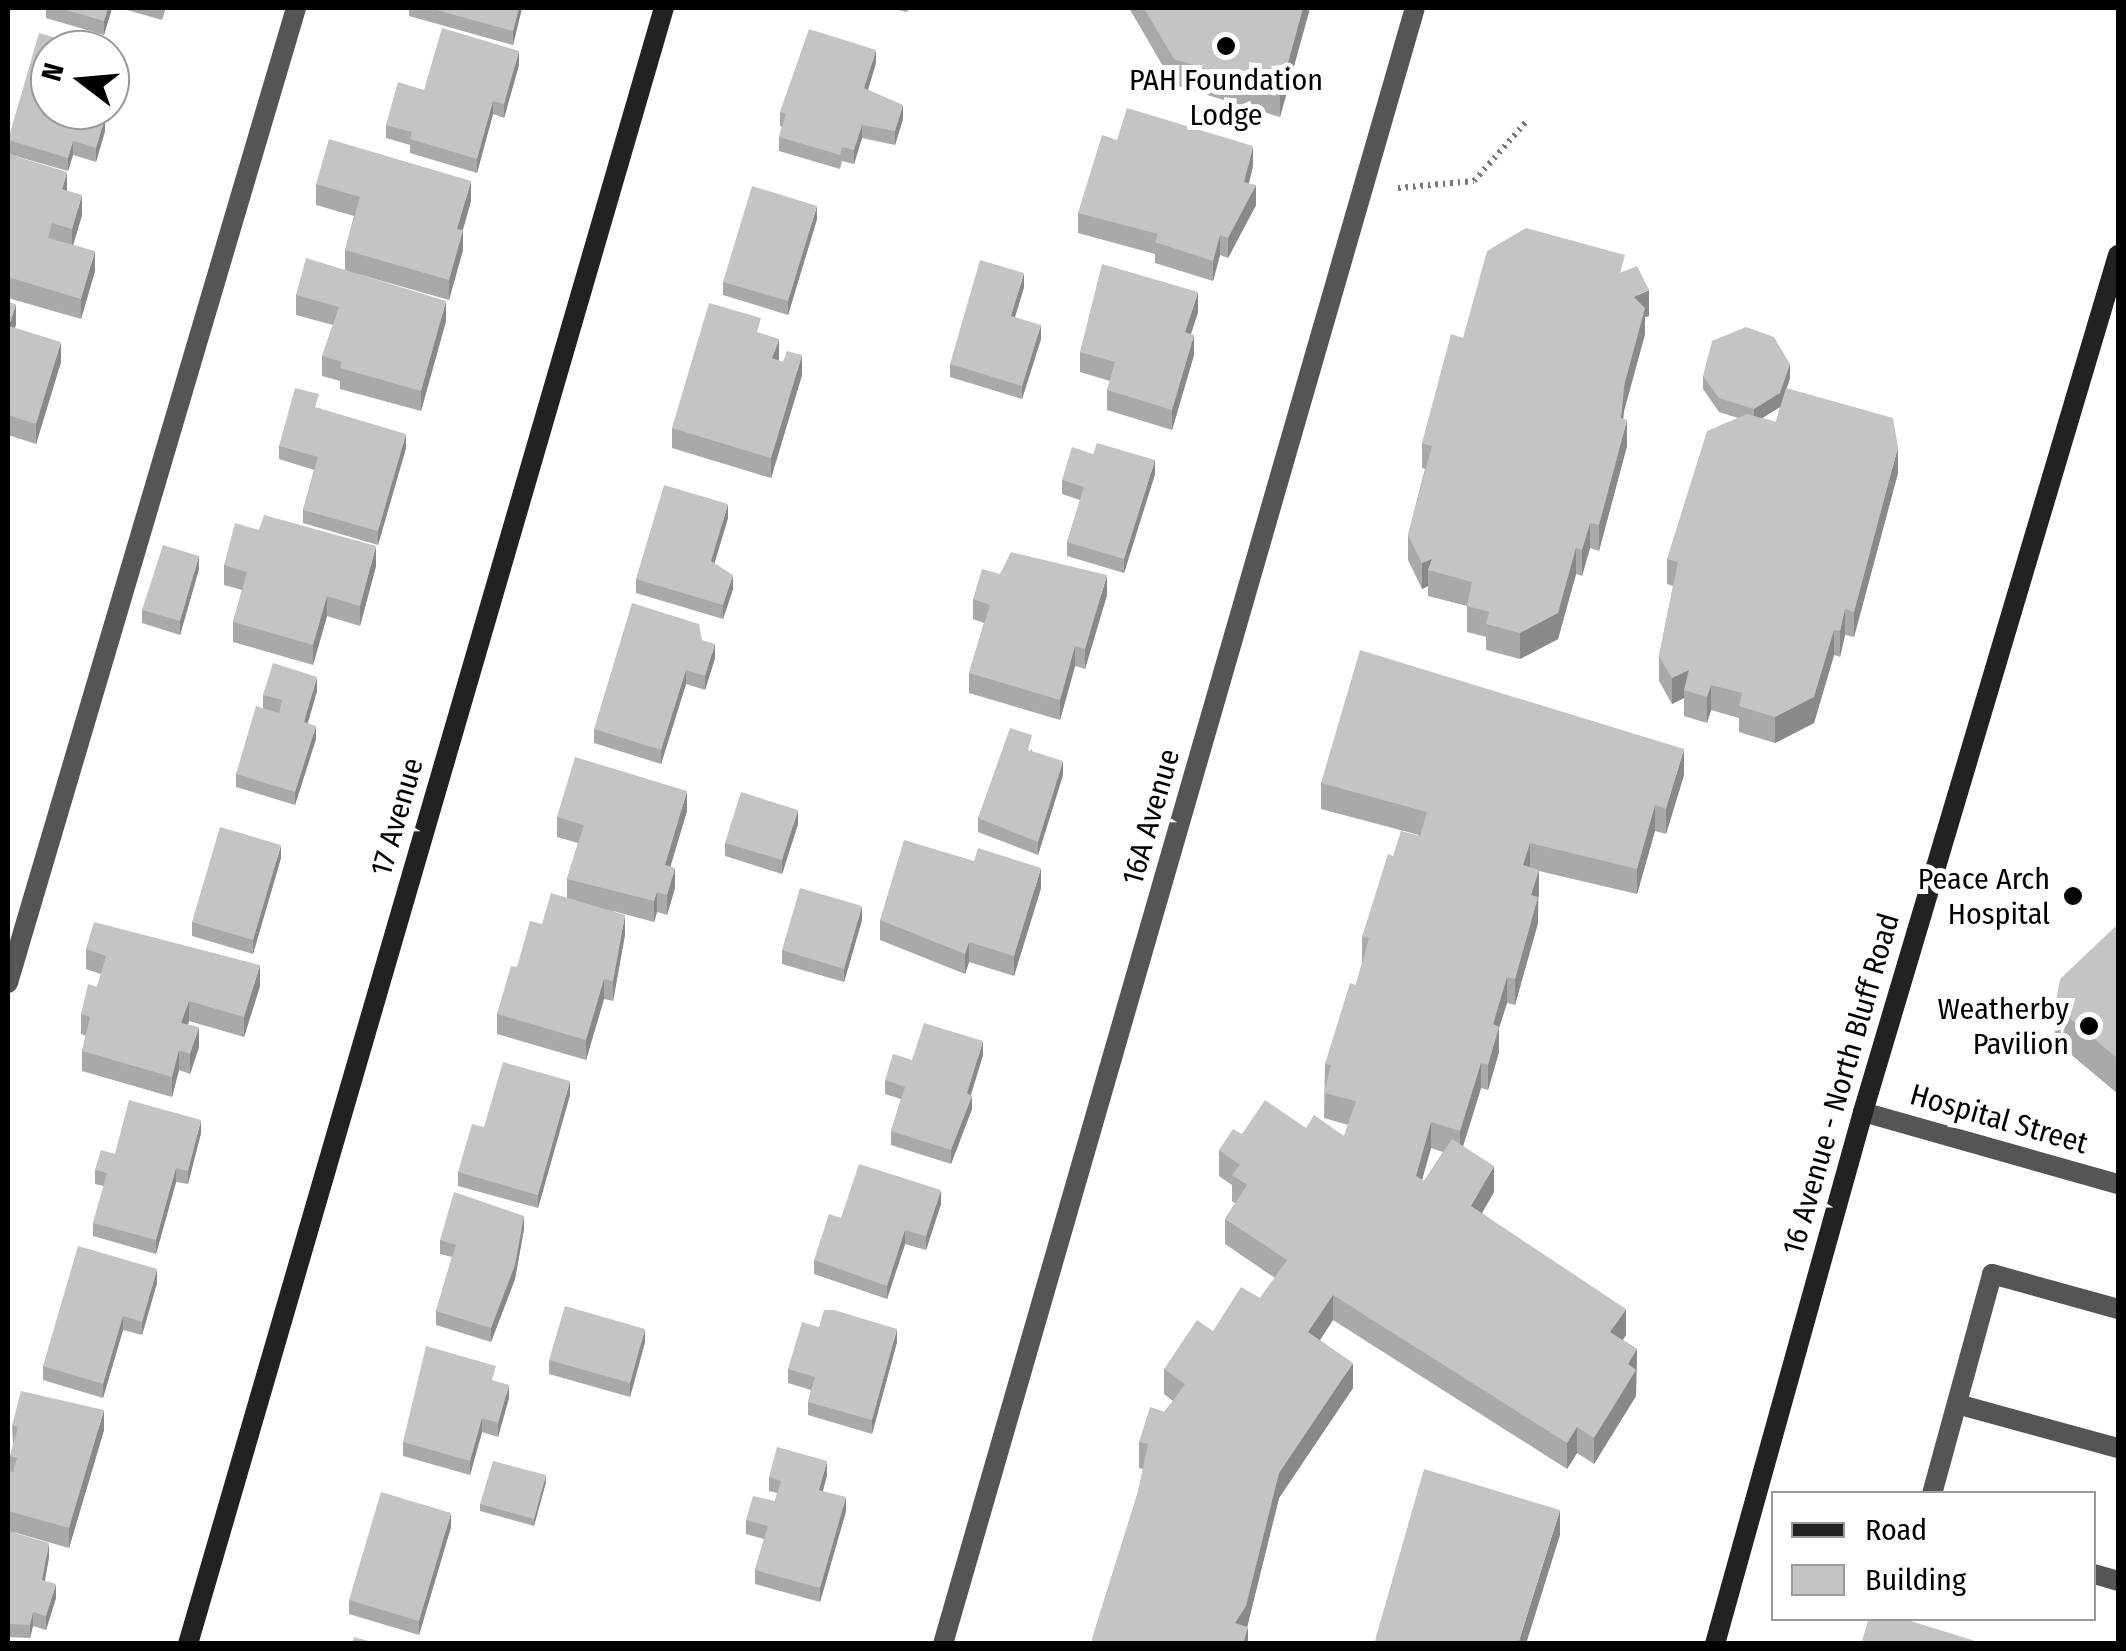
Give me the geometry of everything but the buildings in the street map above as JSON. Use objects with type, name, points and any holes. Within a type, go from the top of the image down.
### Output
[{"type":"street","points":[[8,983],[296,8]]},
{"type":"street","name":"17 Avenue","points":[[188,1644],[664,8]]},
{"type":"street","name":"16A Avenue","points":[[943,1644],[1415,8]]},
{"type":"street","name":"16 Avenue - North Bluff Road","points":[[1716,1644],[1863,1112],[2118,255]]},
{"type":"street","name":"Hospital Street","points":[[1863,1112],[2118,1184]]},
{"type":"street","points":[[1933,1491],[1992,1274],[2118,1309]]},
{"type":"street","points":[[1957,1404],[2118,1448]]},
{"type":"path","points":[[1382,190],[1474,181],[1526,122]]},
{"type":"place","name":"PAH Foundation Lodge","points":[[1226,46]]},
{"type":"place","name":"Peace Arch Hospital","points":[[2073,896]]},
{"type":"place","name":"Weatherby Pavilion","points":[[2089,1026]]}]
